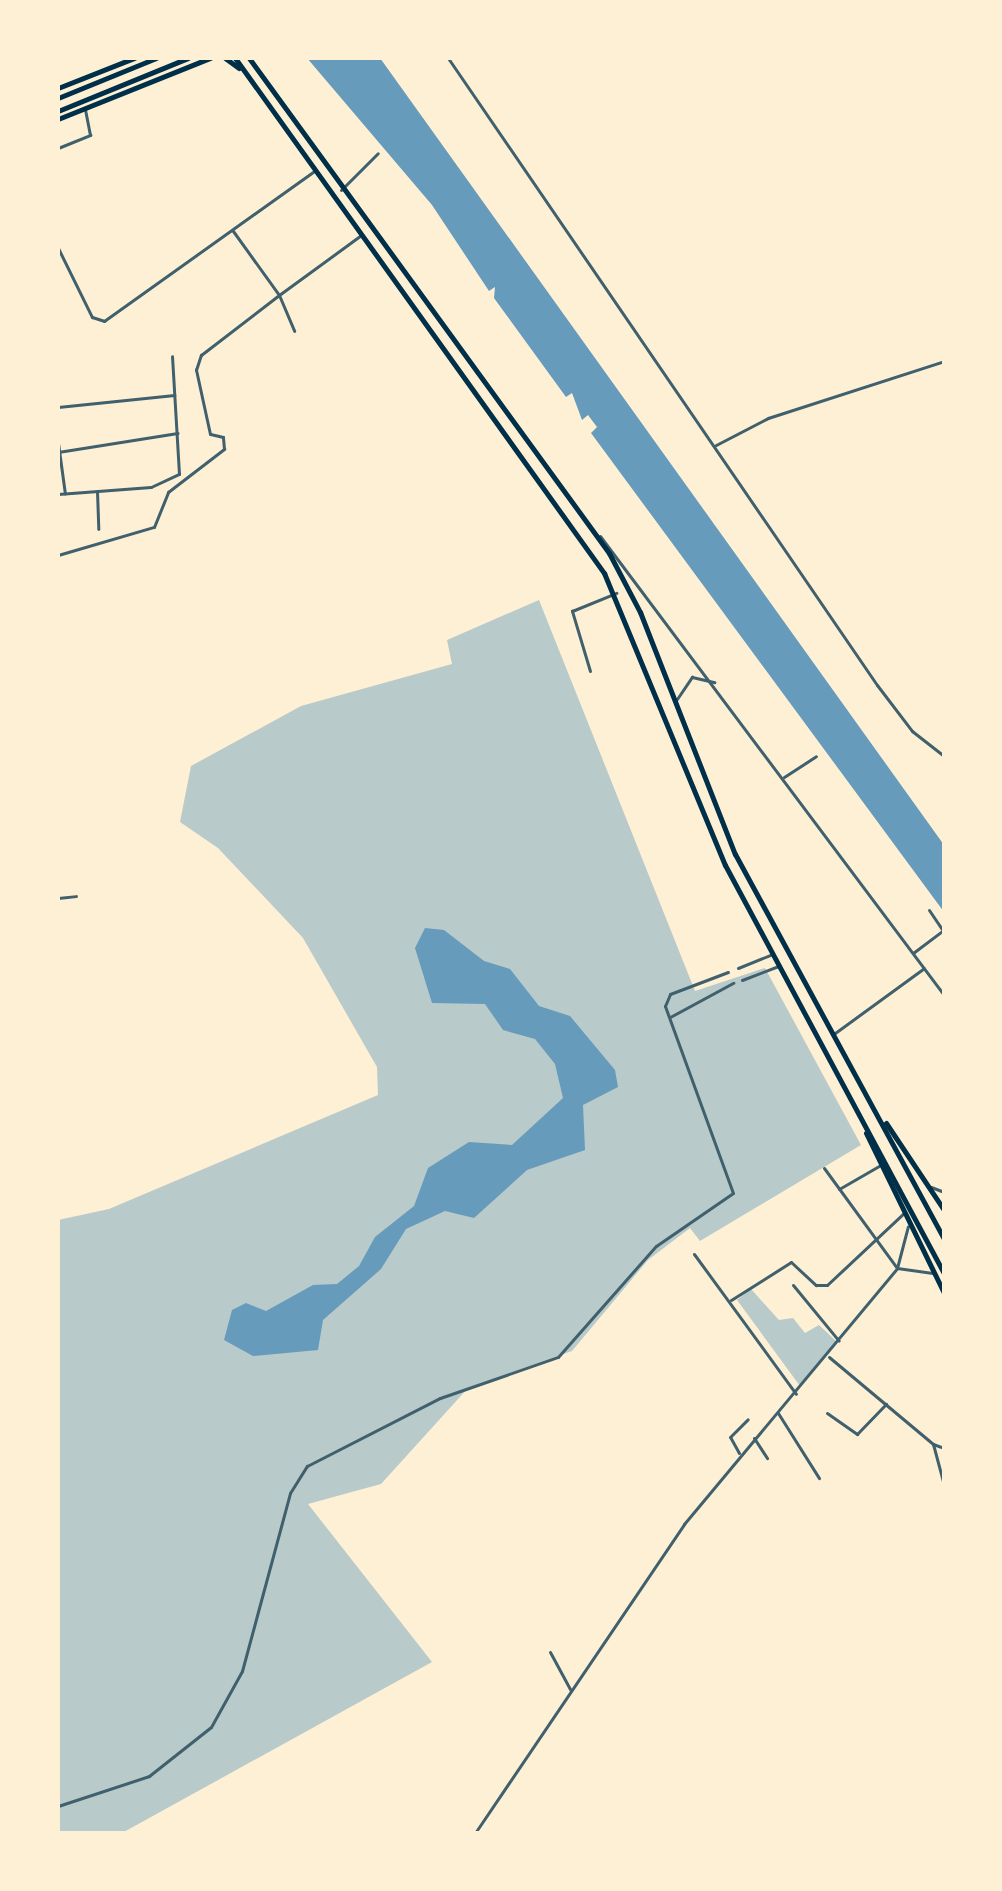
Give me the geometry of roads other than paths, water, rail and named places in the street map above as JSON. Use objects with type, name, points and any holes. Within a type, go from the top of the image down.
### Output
[{"type":"main road","points":[[60,87],[134,58]]},
{"type":"main road","points":[[58,98],[155,58],[163,76]]},
{"type":"main road","points":[[58,111],[188,58]]},
{"type":"main road","points":[[58,119],[210,58]]},
{"type":"main road","points":[[225,58],[245,74]]},
{"type":"main road","points":[[235,58],[313,172],[616,593],[699,807],[771,955],[944,1274]]},
{"type":"main road","points":[[252,58],[255,67],[341,190],[597,533],[640,612],[735,854],[835,1033],[944,1239]]},
{"type":"main road","points":[[872,1102],[944,1210]]},
{"type":"main road","points":[[858,1111],[879,1166],[944,1293]]},
{"type":"street","points":[[448,58],[904,722],[944,756]]},
{"type":"street","points":[[58,77],[60,87]]},
{"type":"street","points":[[58,148],[90,135],[84,108]]},
{"type":"street","points":[[341,190],[378,153]]},
{"type":"street","points":[[58,248],[98,321],[233,231],[313,172]]},
{"type":"street","points":[[233,231],[279,295],[294,331]]},
{"type":"street","points":[[58,555],[149,531],[168,492],[222,452],[223,437],[210,434],[197,362],[279,295],[360,236]]},
{"type":"street","points":[[58,494],[172,479],[181,469],[172,356]]},
{"type":"street","points":[[716,445],[768,418],[944,361]]},
{"type":"street","points":[[58,407],[175,395]]},
{"type":"street","points":[[59,452],[178,433]]},
{"type":"street","points":[[58,443],[65,494]]},
{"type":"street","points":[[97,491],[98,529]]},
{"type":"street","points":[[597,533],[714,682],[943,993]]},
{"type":"street","points":[[590,671],[572,611],[616,593]]},
{"type":"street","points":[[675,707],[683,682],[714,682]]},
{"type":"street","points":[[784,777],[816,756]]},
{"type":"street","points":[[58,898],[76,896]]},
{"type":"street","points":[[913,953],[943,931],[929,910]]},
{"type":"street","points":[[738,968],[771,955]]},
{"type":"street","points":[[742,980],[778,966]]},
{"type":"street","points":[[835,1033],[924,968]]},
{"type":"street","points":[[58,1806],[149,1776],[211,1727],[242,1671],[290,1493],[307,1466],[440,1398],[558,1357],[656,1246],[733,1193],[669,1018],[670,994],[728,972]]},
{"type":"street","points":[[669,1018],[733,983]]},
{"type":"street","points":[[839,1189],[879,1166]]},
{"type":"street","points":[[824,1168],[874,1241],[897,1268],[933,1273]]},
{"type":"street","points":[[923,1178],[944,1192]]},
{"type":"street","points":[[731,1300],[791,1262],[816,1285],[827,1285],[903,1214]]},
{"type":"street","points":[[475,1833],[570,1689],[739,1453],[829,1357],[897,1268],[908,1226]]},
{"type":"street","points":[[694,1254],[731,1300],[796,1394]]},
{"type":"street","points":[[793,1285],[840,1341]]},
{"type":"street","points":[[829,1357],[933,1444],[944,1448]]},
{"type":"street","points":[[827,1413],[857,1434],[887,1403]]},
{"type":"street","points":[[777,1412],[819,1478]]},
{"type":"street","points":[[739,1453],[731,1433],[748,1419]]},
{"type":"street","points":[[753,1437],[767,1458]]},
{"type":"street","points":[[933,1444],[944,1485]]},
{"type":"street","points":[[550,1652],[570,1689]]},
{"type":"water","points":[[307,58],[380,58],[944,845],[944,912],[591,433],[597,427],[588,415],[582,420],[572,393],[566,397],[494,298],[495,287],[489,291],[432,205]]},
{"type":"water","points":[[425,928],[444,930],[484,961],[510,969],[539,1006],[570,1016],[615,1070],[618,1087],[583,1105],[585,1150],[527,1170],[474,1218],[445,1211],[406,1229],[381,1269],[323,1320],[318,1350],[253,1356],[224,1340],[232,1310],[246,1303],[266,1311],[313,1285],[337,1284],[359,1266],[375,1237],[414,1206],[428,1168],[469,1142],[512,1145],[563,1098],[555,1064],[535,1039],[503,1030],[485,1004],[432,1003],[415,948]]}]
